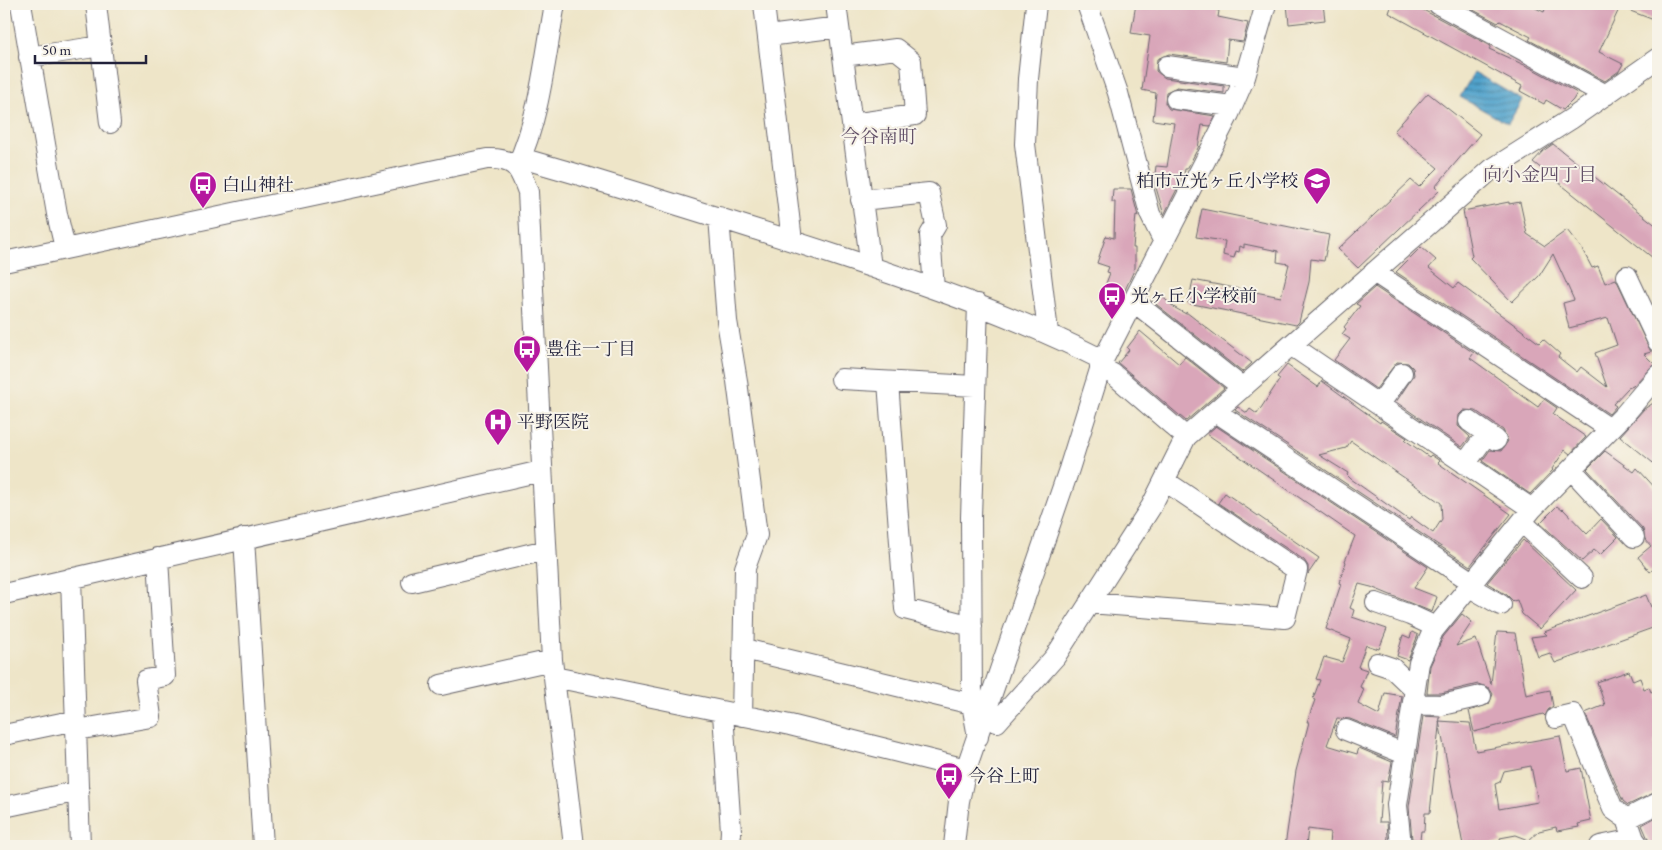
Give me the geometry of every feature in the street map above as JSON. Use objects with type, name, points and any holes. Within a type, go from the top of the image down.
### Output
[{"type":"street","points":[[21,4],[57,214],[65,248]]},
{"type":"street","points":[[96,4],[110,123]]},
{"type":"street","points":[[517,166],[525,149],[555,4]]},
{"type":"street","points":[[764,4],[792,241]]},
{"type":"street","points":[[836,4],[871,267]]},
{"type":"street","points":[[1036,4],[1028,78],[1025,144],[1048,332]]},
{"type":"street","points":[[1087,4],[1118,93],[1150,214],[1164,242]]},
{"type":"street","points":[[979,711],[1102,364],[1232,106],[1245,77],[1266,4]]},
{"type":"street","points":[[1438,4],[1606,94]]},
{"type":"street","points":[[768,36],[839,27]]},
{"type":"street","points":[[29,57],[101,46]]},
{"type":"street","points":[[843,56],[896,49],[911,61],[915,115],[852,124]]},
{"type":"street","points":[[744,649],[979,711],[998,721],[1054,657],[1090,603],[1165,481],[1186,437],[1492,169],[1658,58]]},
{"type":"street","points":[[1167,66],[1245,77]]},
{"type":"street","points":[[1176,99],[1232,106]]},
{"type":"street","points":[[4,262],[487,159],[504,159],[517,166],[528,192],[541,470],[553,669],[574,846]]},
{"type":"street","points":[[517,166],[528,160],[719,217],[978,304],[1048,332],[1102,364],[1186,437]]},
{"type":"street","points":[[861,200],[929,193],[936,226],[930,235],[934,289]]},
{"type":"street","points":[[719,217],[727,321],[737,380],[757,535],[745,568],[744,649],[732,715],[730,846]]},
{"type":"street","points":[[1374,272],[1610,429]]},
{"type":"street","points":[[1627,276],[1658,342]]},
{"type":"street","points":[[1133,301],[1243,388]]},
{"type":"street","points":[[954,846],[966,770],[978,738],[979,711],[972,626],[971,517],[978,304]]},
{"type":"street","points":[[1292,346],[1465,464],[1527,516],[1582,578]]},
{"type":"street","points":[[1379,405],[1402,373]]},
{"type":"street","points":[[1401,846],[1397,804],[1419,663],[1436,627],[1527,516],[1610,429],[1658,375]]},
{"type":"street","points":[[841,379],[975,386]]},
{"type":"street","points":[[888,382],[905,609],[972,626]]},
{"type":"street","points":[[1216,412],[1501,605]]},
{"type":"street","points":[[1465,464],[1492,437],[1469,421]]},
{"type":"street","points":[[1571,469],[1634,537]]},
{"type":"street","points":[[4,594],[541,470]]},
{"type":"street","points":[[1090,603],[1285,618],[1297,570],[1165,481]]},
{"type":"street","points":[[244,538],[263,846]]},
{"type":"street","points":[[412,582],[546,550]]},
{"type":"street","points":[[4,735],[151,717],[146,680],[165,676],[158,558]]},
{"type":"street","points":[[71,578],[80,846]]},
{"type":"street","points":[[1376,603],[1436,627]]},
{"type":"street","points":[[1377,663],[1392,668],[1414,697],[1442,705],[1481,696]]},
{"type":"street","points":[[441,685],[553,669],[732,715],[790,725],[966,770]]},
{"type":"street","points":[[1556,718],[1573,714],[1613,809],[1627,819],[1637,843],[1600,846]]},
{"type":"street","points":[[1346,730],[1405,754]]},
{"type":"street","points":[[4,807],[78,791]]},
{"type":"street","points":[[1627,819],[1658,803]]},
{"type":"water","points":[[1474,72],[1522,100],[1508,124],[1460,97]]},
{"type":"building","points":[[1136,4],[1161,8],[1161,4],[1207,4],[1207,6],[1219,11],[1218,17],[1248,23],[1243,42],[1228,40],[1226,62],[1169,54],[1157,59],[1156,71],[1165,78],[1224,86],[1224,93],[1177,87],[1166,92],[1165,103],[1169,109],[1215,116],[1210,126],[1202,125],[1198,148],[1187,169],[1185,169],[1184,175],[1164,215],[1152,174],[1155,174],[1156,166],[1167,167],[1174,123],[1153,120],[1156,93],[1142,90],[1150,36],[1131,33]]},
{"type":"building","points":[[1287,4],[1323,4],[1325,20],[1289,24]]},
{"type":"building","points":[[1392,4],[1412,4],[1491,46],[1489,49],[1531,68],[1577,93],[1563,110],[1546,100],[1544,104],[1520,91],[1522,86],[1389,13]]},
{"type":"building","points":[[1462,4],[1527,4],[1544,12],[1547,4],[1658,4],[1658,20],[1620,7],[1599,52],[1623,64],[1619,71],[1605,81],[1529,40],[1531,37],[1500,21],[1498,23]]},
{"type":"building","points":[[1428,93],[1480,134],[1435,187],[1439,191],[1358,268],[1338,249],[1411,180],[1419,187],[1438,168],[1394,131]]},
{"type":"building","points":[[1553,144],[1658,227],[1658,262],[1533,162]]},
{"type":"building","points":[[1113,189],[1131,189],[1138,216],[1136,215],[1133,248],[1135,248],[1135,268],[1120,301],[1102,294],[1110,273],[1107,272],[1109,267],[1097,263],[1106,236],[1114,238],[1115,202],[1112,202]]},
{"type":"building","points":[[1509,202],[1509,204],[1520,202],[1527,234],[1545,246],[1567,230],[1582,249],[1592,268],[1598,266],[1605,283],[1616,279],[1651,352],[1644,354],[1654,364],[1613,404],[1616,406],[1609,414],[1396,272],[1421,247],[1436,260],[1429,268],[1454,288],[1458,283],[1539,343],[1543,339],[1560,354],[1558,357],[1577,372],[1581,367],[1607,387],[1595,353],[1617,345],[1608,318],[1569,328],[1563,303],[1574,300],[1553,254],[1539,276],[1512,302],[1470,258],[1472,256],[1463,211]]},
{"type":"building","points":[[1202,209],[1329,235],[1324,261],[1311,259],[1309,282],[1299,322],[1296,325],[1188,303],[1193,280],[1281,297],[1289,264],[1277,262],[1278,251],[1244,244],[1244,248],[1240,246],[1239,252],[1236,251],[1234,258],[1223,255],[1225,241],[1196,237]]},
{"type":"building","points":[[1375,287],[1474,353],[1470,358],[1538,407],[1544,399],[1557,408],[1553,414],[1586,437],[1570,454],[1565,450],[1553,470],[1530,494],[1482,461],[1490,450],[1501,451],[1508,441],[1503,430],[1476,411],[1464,410],[1459,415],[1458,426],[1470,437],[1462,447],[1396,402],[1414,375],[1413,368],[1408,363],[1397,362],[1376,389],[1334,360],[1350,339],[1342,334],[1346,329],[1344,327],[1360,306],[1356,304]]},
{"type":"building","points":[[1158,293],[1175,308],[1186,314],[1186,312],[1252,363],[1242,372],[1152,301]]},
{"type":"building","points":[[1140,331],[1179,364],[1185,357],[1224,388],[1186,421],[1118,363],[1129,350],[1127,348]]},
{"type":"building","points":[[1287,365],[1318,387],[1322,381],[1380,423],[1381,421],[1407,438],[1405,440],[1429,457],[1431,455],[1440,461],[1438,463],[1511,514],[1470,566],[1235,410],[1238,407],[1247,413],[1250,409],[1257,414],[1280,379],[1277,377]],"holes":[[[1351,441],[1441,503],[1442,519],[1433,533],[1411,517],[1409,520],[1351,479],[1347,475],[1348,473],[1319,455],[1346,448]]]},
{"type":"building","points":[[1658,400],[1658,467],[1620,436],[1644,409]]},
{"type":"building","points":[[1216,426],[1428,567],[1414,588],[1437,597],[1432,612],[1359,584],[1350,608],[1354,610],[1352,617],[1387,629],[1379,649],[1366,645],[1358,667],[1367,670],[1360,687],[1364,689],[1358,704],[1379,715],[1385,693],[1402,696],[1395,737],[1350,719],[1337,718],[1327,745],[1357,754],[1359,748],[1392,762],[1388,782],[1382,781],[1379,822],[1387,822],[1388,837],[1386,846],[1329,846],[1330,832],[1308,829],[1306,846],[1285,846],[1296,771],[1309,722],[1307,722],[1315,700],[1313,699],[1320,680],[1316,679],[1324,657],[1342,662],[1351,639],[1326,629],[1341,584],[1339,583],[1345,561],[1355,536],[1207,434]]},
{"type":"building","points":[[1605,451],[1634,472],[1637,468],[1658,491],[1658,565],[1650,572],[1638,557],[1651,546],[1645,539],[1643,529],[1587,469]]},
{"type":"building","points":[[1225,493],[1319,558],[1308,574],[1308,566],[1304,560],[1218,503]]},
{"type":"building","points":[[1557,506],[1563,509],[1587,534],[1601,519],[1618,537],[1600,555],[1594,550],[1582,561],[1540,523]]},
{"type":"building","points":[[1523,540],[1576,590],[1540,629],[1522,614],[1517,600],[1513,601],[1507,595],[1487,583]]},
{"type":"building","points":[[1646,595],[1651,607],[1658,605],[1658,626],[1555,663],[1550,653],[1538,657],[1531,637],[1547,635],[1544,632]]},
{"type":"building","points":[[1462,614],[1472,622],[1456,646],[1476,639],[1491,684],[1497,632],[1515,633],[1526,695],[1550,690],[1553,706],[1545,716],[1543,714],[1474,732],[1469,711],[1489,704],[1493,694],[1489,688],[1478,684],[1441,693],[1427,693],[1430,666],[1443,637]]},
{"type":"building","points":[[1412,632],[1418,635],[1408,660],[1397,656],[1403,635],[1410,638]]},
{"type":"building","points":[[1629,671],[1633,681],[1640,678],[1644,689],[1649,687],[1651,692],[1658,689],[1658,741],[1654,742],[1658,753],[1658,791],[1628,805],[1623,801],[1585,713],[1605,705],[1597,682]]},
{"type":"building","points":[[1423,716],[1440,717],[1430,813],[1425,813],[1424,831],[1421,831],[1420,840],[1412,839],[1409,807]]},
{"type":"building","points":[[1439,721],[1470,723],[1476,751],[1560,736],[1567,771],[1581,768],[1591,821],[1578,824],[1579,827],[1557,831],[1556,827],[1539,831],[1529,840],[1516,835],[1500,838],[1501,842],[1476,846],[1475,842],[1463,845]],"holes":[[[1531,766],[1538,802],[1499,809],[1495,784],[1500,782],[1504,771]]]},
{"type":"building","points":[[1658,816],[1658,846],[1651,846],[1642,825]]},
{"type":"place","name":"柏市立光ヶ丘小学校","points":[[1317,205]]},
{"type":"place","name":"白山神社","points":[[203,209]]},
{"type":"place","name":"光ヶ丘小学校前","points":[[1112,320]]},
{"type":"place","name":"豊住一丁目","points":[[527,373]]},
{"type":"place","name":"平野医院","points":[[498,446]]},
{"type":"place","name":"今谷上町","points":[[949,800]]},
{"type":"district","name":"今谷南町","points":[[879,136]]},
{"type":"district","name":"向小金四丁目","points":[[1540,174]]}]
